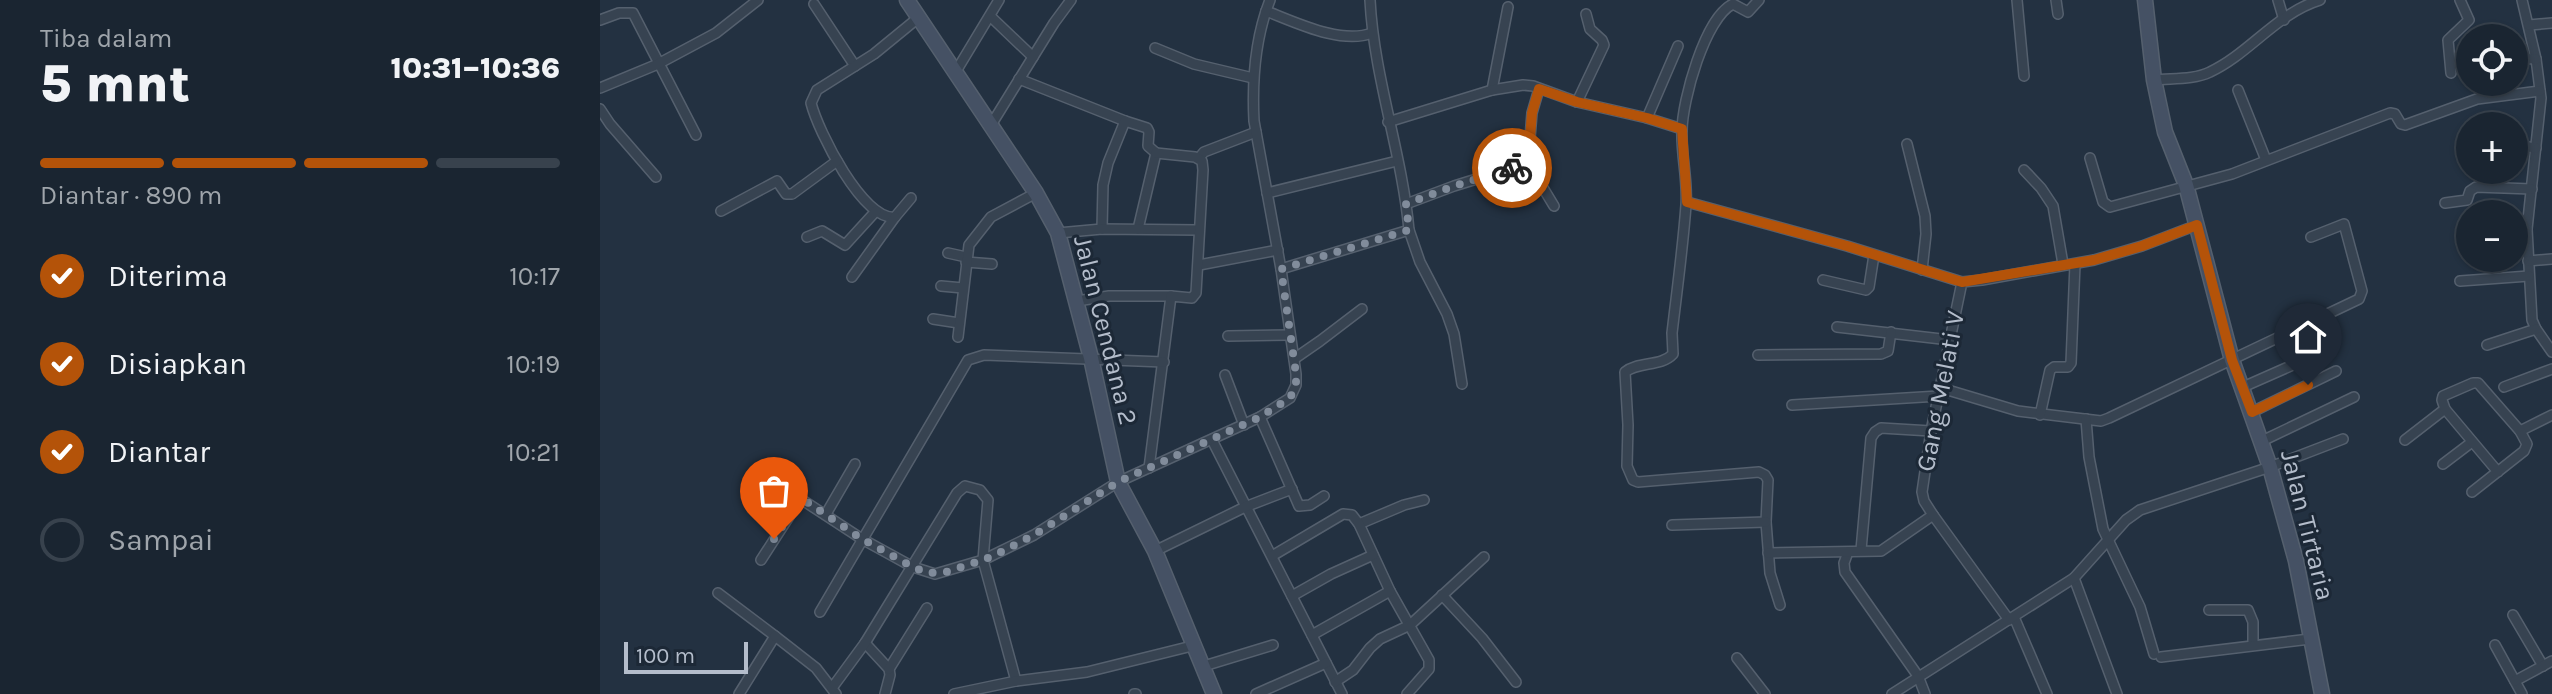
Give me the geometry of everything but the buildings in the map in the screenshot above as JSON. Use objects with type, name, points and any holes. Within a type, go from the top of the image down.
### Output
[{"type":"street","points":[[626,0],[696,135]]},
{"type":"street","points":[[600,88],[658,64],[716,33],[758,0]]},
{"type":"street","name":"Jalan Cendana 2","points":[[907,0],[1036,193],[1058,233],[1091,358],[1118,482],[1155,551],[1214,694]]},
{"type":"street","points":[[955,73],[999,0]]},
{"type":"street","points":[[991,125],[1071,0]]},
{"type":"street","points":[[758,471],[862,539],[913,567],[935,574],[983,560],[1034,535],[1118,482],[1244,425],[1290,398],[1296,385],[1294,359],[1256,132],[1253,78],[1270,0]]},
{"type":"street","points":[[1370,0],[1372,33],[1409,230],[1420,262],[1454,334],[1462,384]]},
{"type":"street","points":[[1759,0],[1748,12],[1733,4],[1716,19],[1705,37],[1682,129],[1687,202],[1672,333],[1673,354],[1666,360],[1635,366],[1625,372],[1627,466],[1633,480],[1638,482],[1762,473],[1768,480],[1766,522],[1770,573],[1780,605]]},
{"type":"street","points":[[2017,0],[2024,76]]},
{"type":"street","points":[[2056,0],[2058,14]]},
{"type":"street","name":"Jalan Tirtaria","points":[[2145,0],[2154,80],[2165,132],[2186,185],[2232,360],[2270,467],[2296,561],[2322,694]]},
{"type":"street","points":[[2278,0],[2284,20]]},
{"type":"street","points":[[2154,80],[2206,74],[2221,67],[2304,5],[2320,0]]},
{"type":"street","points":[[2451,73],[2448,40],[2469,20],[2460,0]]},
{"type":"street","points":[[2522,0],[2536,59],[2540,95],[2528,221]]},
{"type":"street","points":[[814,4],[855,66]]},
{"type":"street","points":[[1492,90],[1508,7]]},
{"type":"street","points":[[1266,11],[1342,36],[1363,37],[1372,33]]},
{"type":"street","points":[[600,20],[619,13],[633,13]]},
{"type":"street","points":[[1577,102],[1604,45],[1592,33],[1586,14]]},
{"type":"street","points":[[990,16],[1033,57]]},
{"type":"street","points":[[895,217],[886,217],[876,211],[854,187],[837,161],[811,103],[817,90],[874,54],[918,18]]},
{"type":"street","points":[[2529,25],[2552,23]]},
{"type":"street","points":[[1647,118],[1678,46]]},
{"type":"street","points":[[1155,48],[1194,64],[1253,78]]},
{"type":"street","points":[[2528,59],[2536,59]]},
{"type":"street","points":[[1019,79],[1147,128],[1148,146],[1156,153],[1199,158],[1202,161],[1195,296],[1109,296],[1077,301]]},
{"type":"street","points":[[1388,122],[1492,90],[1523,85],[1682,129]]},
{"type":"street","points":[[1539,89],[1532,113],[1528,163],[1554,206]]},
{"type":"street","points":[[2238,90],[2266,160]]},
{"type":"street","points":[[2090,158],[2103,202],[2107,206],[2116,206],[2222,177],[2390,113],[2405,125],[2477,99],[2540,95],[2552,99]]},
{"type":"street","points":[[600,109],[656,177]]},
{"type":"street","points":[[1102,229],[1103,185],[1108,163],[1125,121]]},
{"type":"street","points":[[1199,158],[1204,152],[1256,132]]},
{"type":"street","points":[[1907,144],[1925,216],[1922,270]]},
{"type":"street","points":[[2528,147],[2536,148]]},
{"type":"street","points":[[1138,229],[1156,153]]},
{"type":"street","points":[[721,211],[777,181],[786,194],[792,194],[837,161]]},
{"type":"street","points":[[1267,193],[1397,161]]},
{"type":"street","points":[[1406,204],[1528,163]]},
{"type":"street","points":[[2024,170],[2053,206],[2063,264]]},
{"type":"street","points":[[2445,203],[2467,200],[2470,191],[2476,187],[2532,189]]},
{"type":"street","points":[[958,337],[969,245],[991,217],[1036,193]]},
{"type":"street","points":[[852,277],[911,198]]},
{"type":"street","points":[[1687,202],[1962,282]]},
{"type":"street","points":[[807,237],[822,231],[845,245],[876,211]]},
{"type":"street","points":[[1792,405],[1940,392],[2040,415],[2101,421],[2359,299],[2362,291],[2344,224],[2311,237]]},
{"type":"street","name":"Gang Melati V","points":[[2047,694],[2012,618],[1933,515],[1922,492],[1931,431],[1962,282],[2075,264],[2142,246],[2197,225]]},
{"type":"street","points":[[1058,233],[1102,229],[1198,230]]},
{"type":"street","points":[[1281,269],[1409,230]]},
{"type":"street","points":[[1199,265],[1278,250]]},
{"type":"street","points":[[948,253],[992,264]]},
{"type":"street","points":[[1823,280],[1866,290],[1874,255]]},
{"type":"street","points":[[2552,259],[2528,261],[2532,320],[2552,352]]},
{"type":"street","points":[[2040,415],[2050,370],[2068,367],[2071,363],[2075,264]]},
{"type":"street","points":[[2460,281],[2529,276]]},
{"type":"street","points":[[941,286],[963,288]]},
{"type":"street","points":[[1149,468],[1171,296]]},
{"type":"street","points":[[1294,359],[1362,309]]},
{"type":"street","points":[[933,319],[959,323]]},
{"type":"street","points":[[1837,327],[1950,340]]},
{"type":"street","points":[[2487,345],[2536,329]]},
{"type":"street","points":[[1758,355],[1881,354],[1888,351],[1891,332]]},
{"type":"street","points":[[1228,336],[1290,335]]},
{"type":"street","points":[[820,612],[968,360],[984,355],[1164,362]]},
{"type":"street","points":[[2243,387],[2313,356]]},
{"type":"street","points":[[2504,387],[2552,369]]},
{"type":"street","points":[[2252,412],[2336,371]]},
{"type":"street","points":[[1225,375],[1244,425]]},
{"type":"street","points":[[2472,492],[2498,472],[2526,448],[2527,444],[2520,431],[2478,383],[2443,396],[2445,409],[2498,472]]},
{"type":"street","points":[[2262,441],[2354,397]]},
{"type":"street","points":[[2405,440],[2445,409]]},
{"type":"street","points":[[2520,431],[2552,415]]},
{"type":"street","points":[[1260,417],[1299,506],[1303,507],[1324,496]]},
{"type":"street","points":[[2086,419],[2103,529],[2140,607],[2157,655],[2310,639]]},
{"type":"street","points":[[1861,550],[1871,438],[1881,428],[1931,431]]},
{"type":"street","points":[[1892,694],[2074,578],[2126,520],[2152,504],[2270,467],[2343,439]]},
{"type":"street","points":[[1212,440],[1342,694]]},
{"type":"street","points":[[2443,464],[2472,442]]},
{"type":"street","points":[[826,514],[855,464]]},
{"type":"street","points":[[718,593],[810,662],[834,691],[957,493],[965,486],[980,490],[988,500],[983,560],[1016,681]]},
{"type":"street","points":[[1155,551],[1245,507],[1292,489]]},
{"type":"street","points":[[761,560],[801,498]]},
{"type":"street","points":[[1359,524],[1424,500]]},
{"type":"street","points":[[1272,556],[1343,514],[1352,515],[1390,591],[1426,652],[1429,669],[1407,694]]},
{"type":"street","points":[[1768,553],[1881,551],[1933,515]]},
{"type":"street","points":[[1672,525],[1766,522]]},
{"type":"street","points":[[1848,552],[1845,572],[1918,676],[1925,694]]},
{"type":"street","points":[[1292,596],[1373,555]]},
{"type":"street","points":[[1335,682],[1353,670],[1380,639],[1410,625],[1484,557]]},
{"type":"street","points":[[2074,578],[2117,694]]},
{"type":"street","points":[[1312,635],[1390,591]]},
{"type":"street","points":[[1442,595],[1482,638],[1516,682]]},
{"type":"street","points":[[889,669],[927,608]]},
{"type":"street","points":[[2209,610],[2248,610],[2253,622],[2253,645]]},
{"type":"street","points":[[2513,615],[2548,664],[2515,681]]},
{"type":"street","points":[[739,694],[775,636]]},
{"type":"street","points":[[865,643],[889,669],[885,694]]},
{"type":"street","points":[[954,694],[1002,689],[1016,681],[1087,672],[1196,645]]},
{"type":"street","points":[[1204,666],[1273,645]]},
{"type":"street","points":[[2495,645],[2522,694]]},
{"type":"street","points":[[1737,658],[1765,694]]},
{"type":"street","points":[[1256,694],[1326,663]]},
{"type":"way so far","points":[[774,539],[801,498],[862,539],[927,573],[946,572],[1015,545],[1118,482],[1260,417],[1290,398],[1294,393],[1296,374],[1281,269],[1409,230],[1406,204],[1512,168]]},
{"type":"route","points":[[1512,168],[1528,163],[1532,113],[1539,89],[1682,129],[1687,202],[1847,246],[1962,282],[2094,260],[2197,225],[2232,360],[2252,412],[2308,385]]}]
